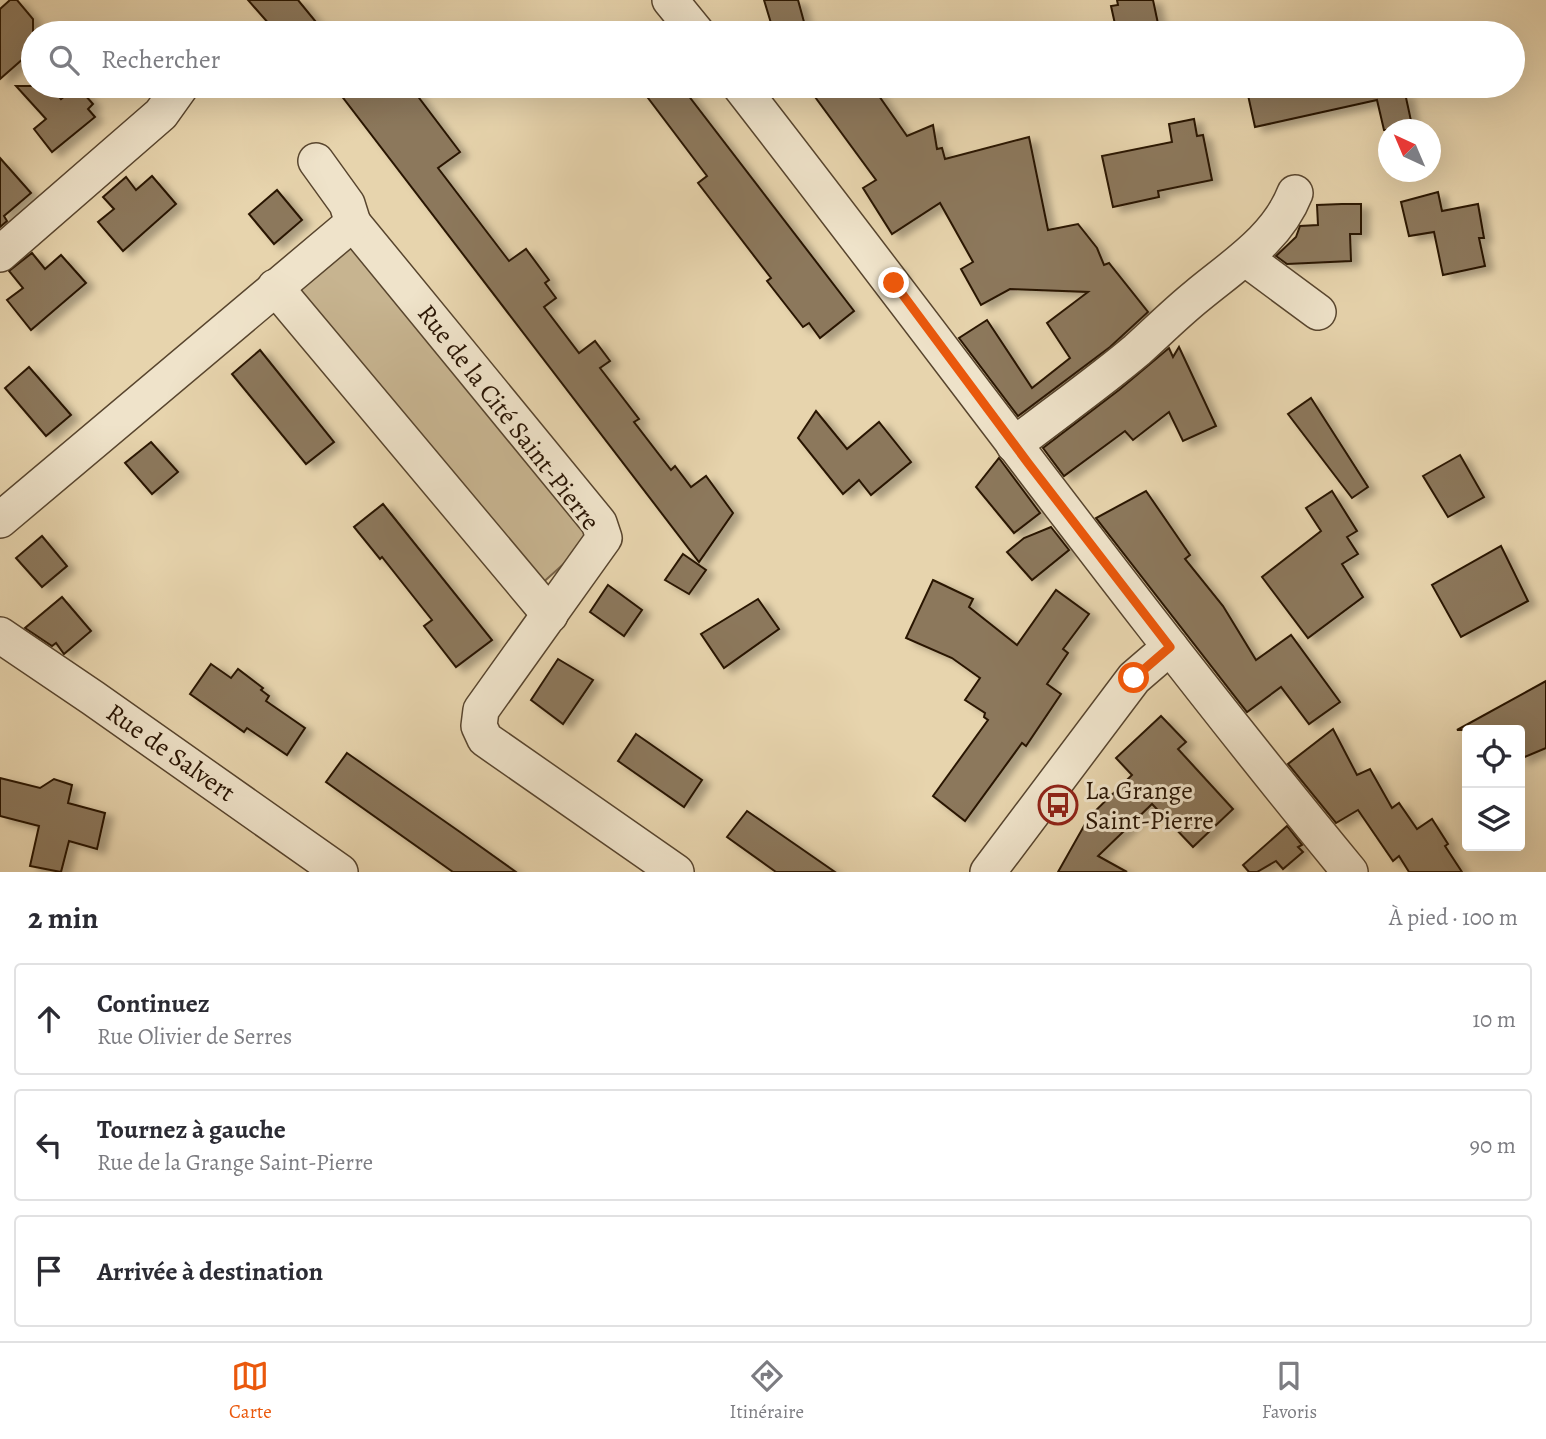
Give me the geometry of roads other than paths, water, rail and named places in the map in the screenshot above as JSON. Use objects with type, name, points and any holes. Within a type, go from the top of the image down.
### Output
[{"type":"street","points":[[670,0],[687,21]]},
{"type":"street","points":[[0,254],[161,114],[172,98]]},
{"type":"street","points":[[749,98],[894,283],[1014,445],[1251,753],[1350,872]]},
{"type":"street","name":"Rue de la Cité Saint-Pierre","points":[[316,161],[347,204],[353,223],[599,523],[604,538],[481,710],[479,726],[485,739],[676,872]]},
{"type":"street","points":[[1014,445],[1136,351],[1196,297],[1245,258],[1276,228],[1289,210],[1295,193]]},
{"type":"street","points":[[0,520],[353,223]]},
{"type":"street","points":[[1245,258],[1318,312]]},
{"type":"street","points":[[275,287],[550,615]]},
{"type":"street","name":"Rue de Salvert","points":[[0,635],[340,872]]},
{"type":"street","points":[[988,872],[1134,678],[1170,647]]},
{"type":"place","name":"La Grange Saint-Pierre","points":[[1058,805]]}]
